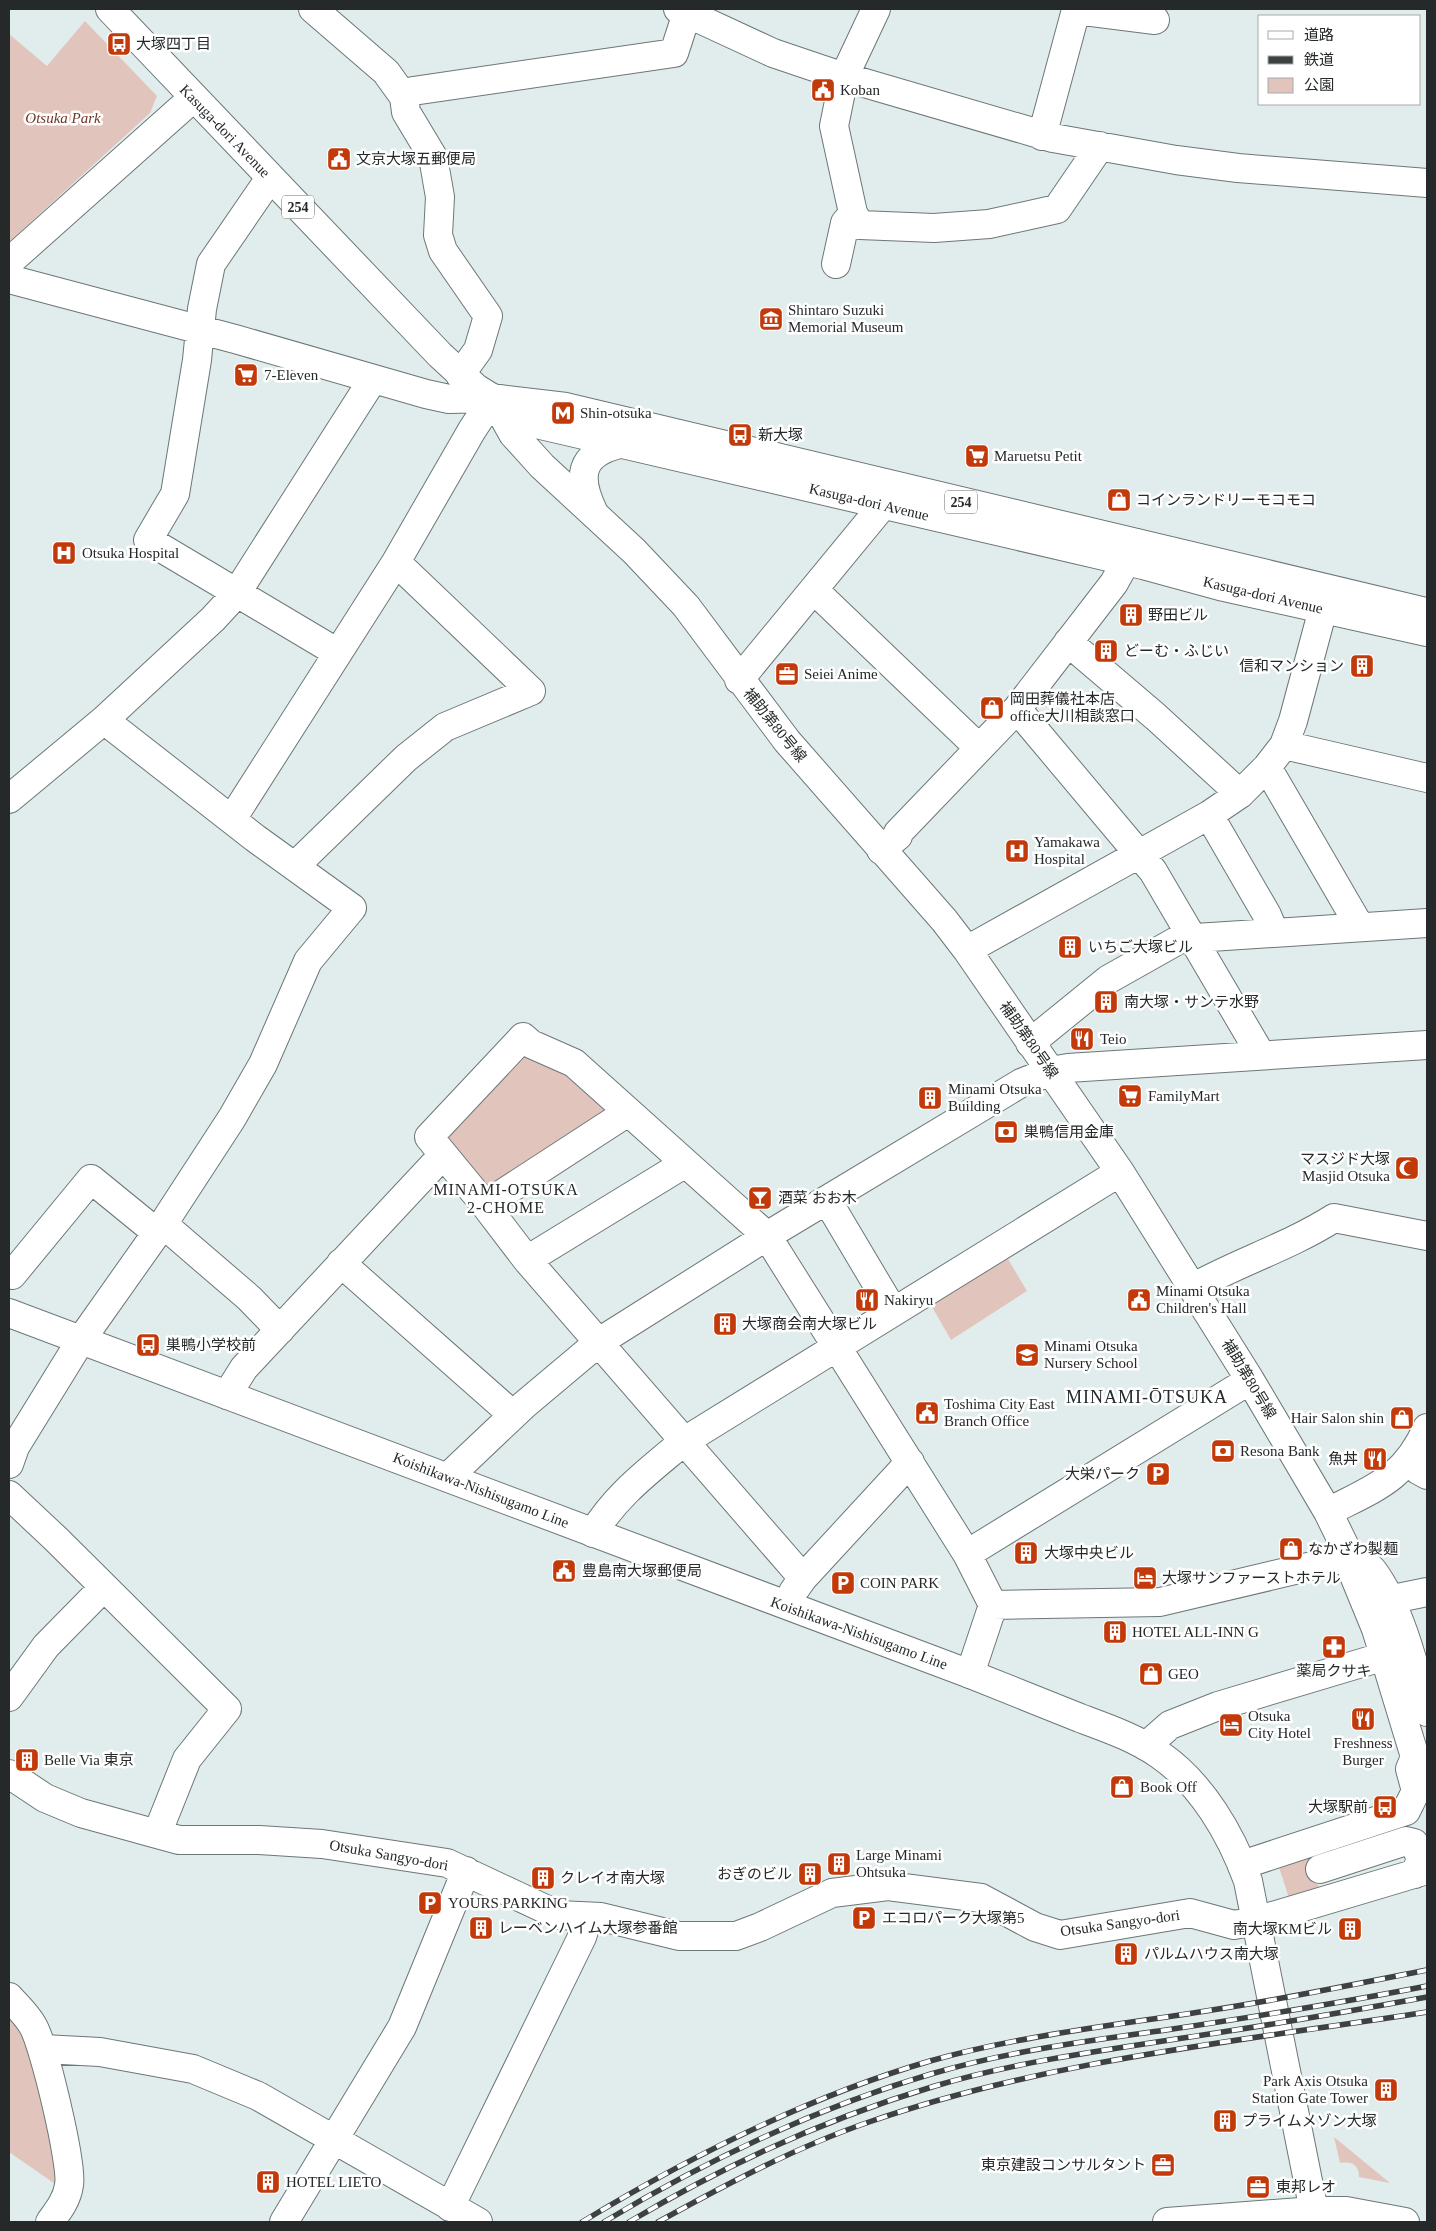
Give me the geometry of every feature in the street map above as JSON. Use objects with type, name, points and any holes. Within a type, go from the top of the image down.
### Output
[{"type":"main road","name":"Kasuga-dori Avenue","points":[[110,9],[460,375],[476,388],[532,423],[883,505],[1131,552],[1427,613]]},
{"type":"main road","points":[[313,9],[386,72],[404,97],[406,112],[433,158],[440,197],[438,235],[443,250],[488,316],[478,350],[460,375]]},
{"type":"main road","points":[[876,9],[844,77],[834,126],[853,213],[860,225],[934,228],[989,224],[1057,208],[1100,146]]},
{"type":"main road","points":[[1042,136],[1076,10],[1155,20]]},
{"type":"main road","points":[[404,97],[413,91],[674,53],[692,12],[774,53],[844,77],[1042,136],[1176,160],[1238,168],[1427,182]]},
{"type":"main road","points":[[9,262],[194,98]]},
{"type":"main road","points":[[270,178],[211,264],[175,494],[148,540],[338,653]]},
{"type":"main road","points":[[836,264],[846,222],[853,213]]},
{"type":"main road","points":[[9,279],[449,399],[493,398]]},
{"type":"main road","points":[[9,799],[104,720],[213,619],[236,594],[372,379]]},
{"type":"main road","name":"Kasuga-dori Avenue","points":[[493,398],[566,407],[1131,552],[1323,609],[1427,632]]},
{"type":"main road","points":[[232,819],[396,562],[472,430],[493,398]]},
{"type":"main road","name":"補助第80号線","points":[[493,398],[513,434],[557,481],[593,511],[686,606],[739,680],[787,742],[927,900],[967,950],[1120,1172],[1194,1287],[1328,1512],[1350,1557],[1353,1573],[1385,1656],[1421,1763]]},
{"type":"main road","points":[[593,511],[584,493],[582,477],[584,468],[599,450],[620,444]]},
{"type":"main road","points":[[739,680],[883,505]]},
{"type":"main road","points":[[881,850],[898,836],[898,833],[1017,709],[1114,583],[1131,552]]},
{"type":"main road","points":[[295,866],[406,758],[445,727],[531,691],[396,562]]},
{"type":"main road","points":[[814,590],[979,748]]},
{"type":"main road","points":[[967,950],[1209,815],[1240,794],[1267,767],[1284,744],[1293,721],[1323,609]]},
{"type":"main road","points":[[1068,642],[1156,717],[1240,794]]},
{"type":"main road","points":[[1017,709],[1153,871],[1262,1055]]},
{"type":"main road","points":[[9,1464],[15,1447],[81,1340],[160,1228],[232,1118],[263,1064],[308,961],[352,908],[232,819],[104,720]]},
{"type":"main road","points":[[1284,744],[1427,778]]},
{"type":"main road","points":[[1267,767],[1360,927]]},
{"type":"main road","points":[[1209,815],[1267,915],[1274,932]]},
{"type":"main road","points":[[1030,1042],[1109,979],[1180,939],[1427,923]]},
{"type":"main road","points":[[803,1578],[527,1260],[429,1137],[523,1037],[531,1044],[574,1063],[684,1164],[767,1236],[967,1554],[993,1605],[970,1674]]},
{"type":"main road","points":[[448,1477],[513,1415],[599,1342],[767,1236],[1021,1084],[1050,1071],[1427,1045]]},
{"type":"main road","points":[[485,1205],[628,1112]]},
{"type":"main road","points":[[227,1394],[244,1368],[444,1155]]},
{"type":"main road","points":[[527,1260],[684,1164]]},
{"type":"main road","points":[[593,1533],[622,1493],[683,1442],[1120,1172]]},
{"type":"main road","points":[[9,1313],[10,1274],[91,1179],[160,1228],[249,1298],[280,1330]]},
{"type":"main road","points":[[827,1200],[894,1311]]},
{"type":"main road","points":[[1194,1287],[1223,1271],[1334,1218],[1427,1236]]},
{"type":"main road","points":[[341,1263],[513,1415]]},
{"type":"main road","name":"Koishikawa-Nishisugamo Line","points":[[9,1313],[970,1674],[1119,1733],[1146,1746],[1171,1764],[1203,1798],[1227,1834],[1242,1865],[1252,1897],[1271,2006],[1315,2217]]},
{"type":"main road","points":[[967,1554],[1250,1380]]},
{"type":"main road","points":[[1328,1512],[1398,1472],[1418,1467],[1420,1445],[1427,1428]]},
{"type":"main road","points":[[783,1605],[803,1578],[910,1462]]},
{"type":"main road","points":[[9,1495],[104,1586],[227,1709],[187,1759],[157,1834]]},
{"type":"main road","points":[[993,1605],[1160,1602],[1350,1557],[1372,1569],[1388,1600],[1410,1652],[1427,1712]]},
{"type":"main road","points":[[9,1697],[46,1646],[104,1586]]},
{"type":"main road","points":[[1388,1600],[1427,1592]]},
{"type":"main road","points":[[1146,1746],[1170,1725],[1218,1706],[1385,1656]]},
{"type":"main road","points":[[1242,1865],[1323,1838],[1417,1811],[1416,1793],[1410,1769],[1421,1763]]},
{"type":"main road","name":"Otsuka Sangyo-dori","points":[[9,1774],[45,1798],[82,1813],[179,1840],[258,1840],[322,1844],[447,1863],[558,1915],[588,1918],[601,1917],[679,1936],[736,1936],[760,1927],[832,1893],[888,1886],[981,1898],[1035,1927],[1060,1935],[1190,1913],[1234,1925],[1256,1921],[1421,1872]]},
{"type":"main road","points":[[1323,1838],[1317,1852],[1320,1869],[1331,1886],[1347,1893]]},
{"type":"main road","points":[[1320,1869],[1406,1841],[1414,1843],[1421,1859],[1421,1872]]},
{"type":"main road","points":[[286,2220],[332,2139],[402,2027],[466,1871]]},
{"type":"main road","points":[[450,2207],[582,1937],[588,1918]]},
{"type":"main road","points":[[9,1997],[34,2026],[43,2049],[60,2123],[70,2184],[64,2201],[50,2222]]},
{"type":"main road","points":[[43,2049],[100,2052],[193,2069],[258,2096],[478,2222]]},
{"type":"main road","points":[[1166,2222],[1315,2217],[1346,2212],[1405,2222]]},
{"type":"green space","name":"Otsuka Park","points":[[85,21],[157,96],[150,113],[9,242],[9,34],[47,66]]},
{"type":"green space","points":[[528,1050],[569,1070],[607,1101],[605,1117],[492,1188],[478,1185],[445,1143],[447,1127]]},
{"type":"green space","points":[[1008,1259],[1027,1291],[951,1340],[931,1305]]},
{"type":"green space","points":[[1310,1854],[1308,1873],[1321,1889],[1289,1898],[1277,1861]]},
{"type":"green space","points":[[9,2007],[41,2070],[58,2186],[9,2152]]},
{"type":"green space","points":[[1334,2137],[1390,2183],[1359,2177],[1358,2169],[1354,2165],[1351,2163],[1340,2163]]},
{"type":"railway","points":[[582,2222],[665,2174],[751,2130],[839,2092],[930,2061],[1035,2037],[1266,2001],[1427,1970]]},
{"type":"railway","points":[[604,2222],[722,2157],[804,2119],[931,2074],[989,2059],[1048,2048],[1264,2015],[1427,1986]]},
{"type":"railway","points":[[629,2222],[702,2181],[816,2128],[935,2086],[996,2070],[1058,2058],[1274,2024],[1427,1997]]},
{"type":"railway","points":[[658,2222],[735,2181],[815,2143],[869,2122],[937,2101],[1006,2083],[1145,2055],[1427,2012]]},
{"type":"place","name":"大塚四丁目","points":[[119,44]]},
{"type":"place","name":"Koban","points":[[823,90]]},
{"type":"place","name":"文京大塚五郵便局","points":[[339,159]]},
{"type":"place","name":"Shintaro Suzuki Memorial Museum","points":[[771,319]]},
{"type":"place","name":"7-Eleven","points":[[246,375]]},
{"type":"place","name":"Shin-otsuka","points":[[563,413]]},
{"type":"place","name":"新大塚","points":[[740,435]]},
{"type":"place","name":"Maruetsu Petit","points":[[977,456]]},
{"type":"place","name":"コインランドリーモコモコ","points":[[1119,500]]},
{"type":"place","name":"Otsuka Hospital","points":[[64,553]]},
{"type":"place","name":"野田ビル","points":[[1131,615]]},
{"type":"place","name":"どーむ・ふじい","points":[[1106,651]]},
{"type":"place","name":"信和マンション","points":[[1362,666]]},
{"type":"place","name":"Seiei Anime","points":[[787,674]]},
{"type":"place","name":"岡田葬儀社本店 office大川相談窓口","points":[[992,708]]},
{"type":"place","name":"Yamakawa Hospital","points":[[1017,851]]},
{"type":"place","name":"いちご大塚ビル","points":[[1070,947]]},
{"type":"place","name":"南大塚・サンテ水野","points":[[1106,1002]]},
{"type":"place","name":"Teio","points":[[1082,1039]]},
{"type":"place","name":"FamilyMart","points":[[1130,1096]]},
{"type":"place","name":"Minami Otsuka Building","points":[[930,1098]]},
{"type":"place","name":"巣鴨信用金庫","points":[[1006,1132]]},
{"type":"place","name":"マスジド大塚 Masjid Otsuka","points":[[1407,1168]]},
{"type":"place","name":"酒菜 おお木","points":[[760,1198]]},
{"type":"place","name":"Nakiryu","points":[[867,1300]]},
{"type":"place","name":"Minami Otsuka Children's Hall","points":[[1139,1300]]},
{"type":"place","name":"大塚商会南大塚ビル","points":[[725,1324]]},
{"type":"place","name":"巣鴨小学校前","points":[[148,1345]]},
{"type":"place","name":"Minami Otsuka Nursery School","points":[[1027,1355]]},
{"type":"place","name":"Toshima City East Branch Office","points":[[927,1413]]},
{"type":"place","name":"Hair Salon shin","points":[[1402,1418]]},
{"type":"place","name":"Resona Bank","points":[[1223,1451]]},
{"type":"place","name":"魚丼","points":[[1375,1459]]},
{"type":"place","name":"大栄パーク","points":[[1158,1474]]},
{"type":"place","name":"なかざわ製麺","points":[[1291,1549]]},
{"type":"place","name":"大塚中央ビル","points":[[1026,1553]]},
{"type":"place","name":"豊島南大塚郵便局","points":[[564,1571]]},
{"type":"place","name":"大塚サンファーストホテル","points":[[1145,1578]]},
{"type":"place","name":"COIN PARK","points":[[843,1583]]},
{"type":"place","name":"HOTEL ALL-INN G","points":[[1115,1632]]},
{"type":"place","name":"薬局クサキ","points":[[1334,1647]]},
{"type":"place","name":"GEO","points":[[1151,1674]]},
{"type":"place","name":"Freshness Burger","points":[[1363,1719]]},
{"type":"place","name":"Otsuka City Hotel","points":[[1231,1725]]},
{"type":"place","name":"Belle Via 東京","points":[[27,1760]]},
{"type":"place","name":"Book Off","points":[[1122,1787]]},
{"type":"place","name":"大塚駅前","points":[[1385,1807]]},
{"type":"place","name":"Large Minami Ohtsuka","points":[[839,1864]]},
{"type":"place","name":"おぎのビル","points":[[810,1874]]},
{"type":"place","name":"クレイオ南大塚","points":[[543,1878]]},
{"type":"place","name":"YOURS PARKING","points":[[430,1903]]},
{"type":"place","name":"エコロパーク大塚第5","points":[[864,1918]]},
{"type":"place","name":"レーベンハイム大塚参番館","points":[[481,1928]]},
{"type":"place","name":"南大塚KMビル","points":[[1350,1929]]},
{"type":"place","name":"パルムハウス南大塚","points":[[1126,1954]]},
{"type":"place","name":"Park Axis Otsuka Station Gate Tower","points":[[1386,2090]]},
{"type":"place","name":"プライムメゾン大塚","points":[[1225,2121]]},
{"type":"place","name":"東京建設コンサルタント","points":[[1163,2165]]},
{"type":"place","name":"HOTEL LIETO","points":[[268,2182]]},
{"type":"place","name":"東邦レオ","points":[[1258,2187]]},
{"type":"district","name":"MINAMI-OTSUKA 2-CHOME","points":[[506,1198]]},
{"type":"district","name":"MINAMI-ŌTSUKA","points":[[1147,1397]]}]
